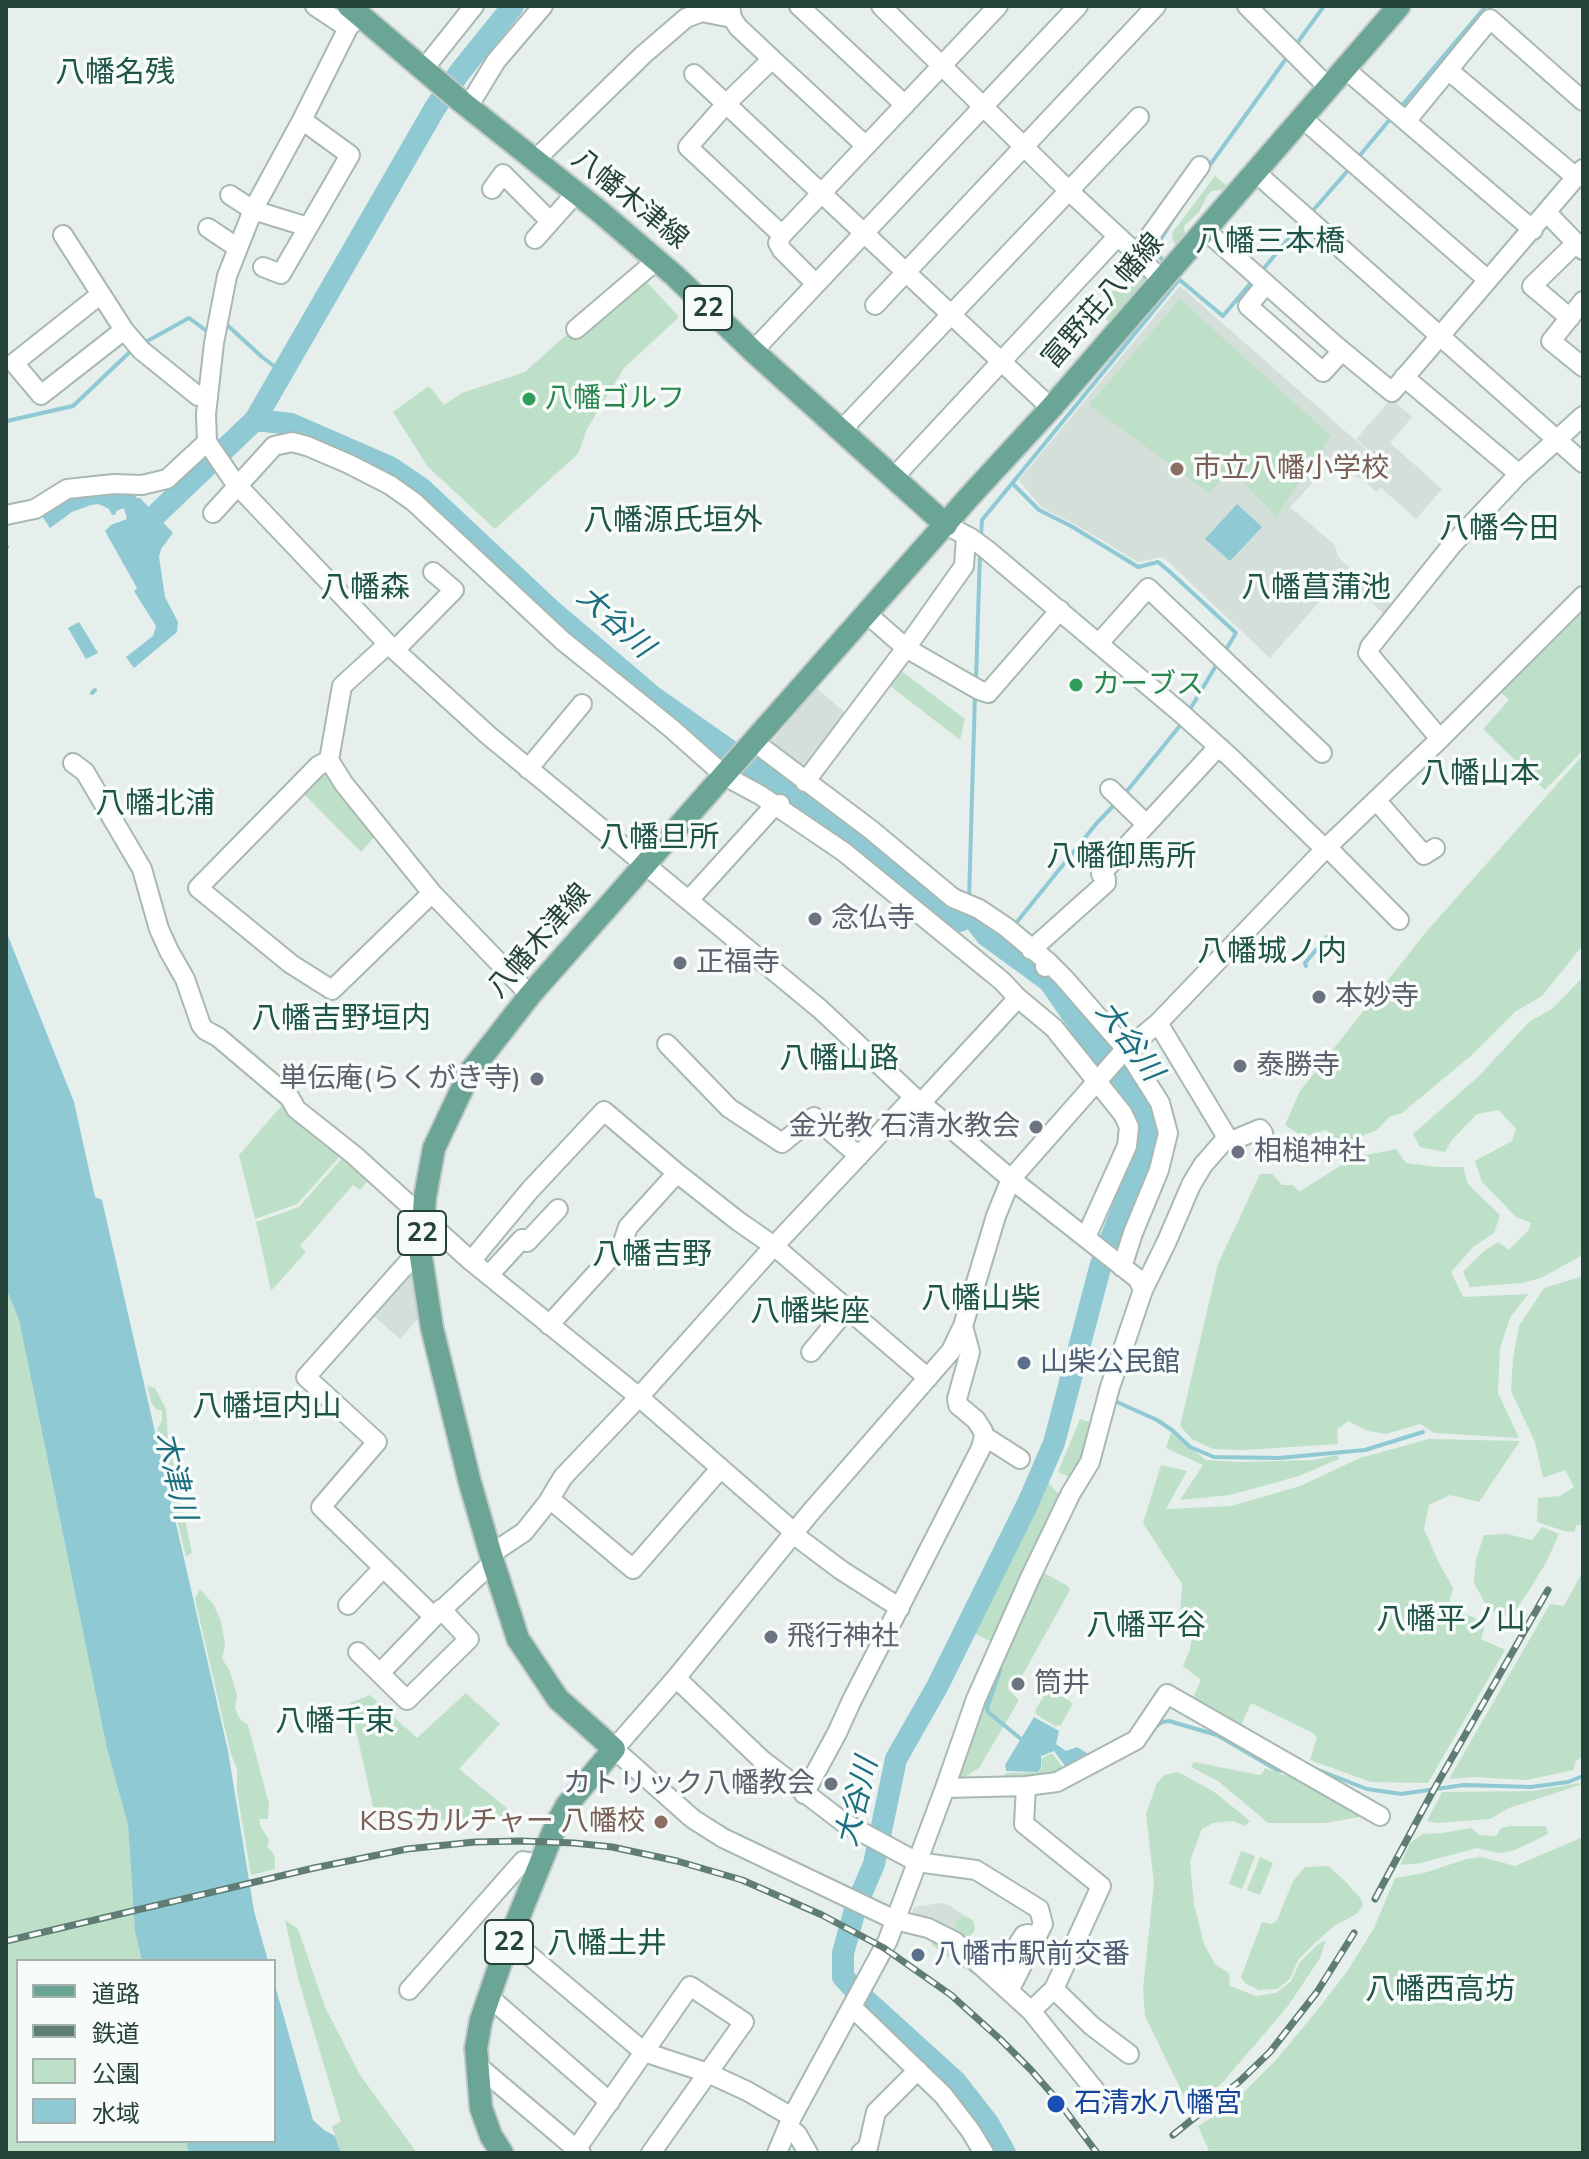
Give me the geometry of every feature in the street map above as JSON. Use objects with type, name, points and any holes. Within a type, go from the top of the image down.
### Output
[{"type":"main road","name":"富野荘八幡線","points":[[946,525],[1399,6]]},
{"type":"main road","name":"八幡木津線","points":[[352,16],[426,72],[657,260],[946,525],[867,614],[760,747],[726,774],[530,995],[470,1072],[434,1148],[423,1219],[421,1257],[432,1328],[492,1558],[518,1639],[558,1699],[614,1749]]},
{"type":"main road","name":"22","points":[[502,2153],[491,2136],[481,2108],[476,2048],[481,2020],[556,1825],[567,1805],[614,1749]]},
{"type":"street","points":[[315,6],[352,16],[302,120],[253,210],[227,276],[214,343],[206,414],[207,442],[237,484],[391,647],[528,769],[820,1009],[917,1100],[1138,1279],[1143,1290]]},
{"type":"street","points":[[426,72],[474,6]]},
{"type":"street","points":[[465,105],[496,61],[543,6]]},
{"type":"street","points":[[799,6],[905,105]]},
{"type":"street","points":[[881,6],[1117,237],[1137,254],[1168,271]]},
{"type":"street","points":[[753,351],[1078,6]]},
{"type":"street","points":[[875,305],[1156,6]]},
{"type":"street","points":[[1247,6],[1328,87]]},
{"type":"street","points":[[815,283],[782,250],[778,243],[782,235],[942,66],[988,9]]},
{"type":"street","points":[[535,160],[643,55],[686,18],[702,12],[731,12],[738,27],[866,146]]},
{"type":"street","points":[[1402,115],[1448,70],[1490,19],[1583,101]]},
{"type":"street","points":[[772,59],[688,147],[782,235]]},
{"type":"street","points":[[1344,68],[1533,230]]},
{"type":"street","points":[[1204,229],[1392,392],[1580,174],[1448,70]]},
{"type":"street","points":[[694,74],[1051,408]]},
{"type":"street","points":[[844,433],[850,421],[1139,117]]},
{"type":"street","points":[[1302,118],[1488,280]]},
{"type":"street","points":[[263,267],[281,274],[350,155],[302,120]]},
{"type":"street","points":[[1137,254],[1200,166]]},
{"type":"street","points":[[1254,171],[1583,463]]},
{"type":"street","points":[[492,189],[503,174],[550,221]]},
{"type":"street","points":[[535,239],[576,193]]},
{"type":"street","points":[[230,195],[253,210],[308,227]]},
{"type":"street","points":[[1547,213],[1580,247],[1532,286],[1570,318]]},
{"type":"street","points":[[208,228],[238,248]]},
{"type":"street","points":[[63,235],[124,330],[141,350],[198,396],[208,398]]},
{"type":"street","points":[[894,477],[1117,237]]},
{"type":"street","points":[[576,329],[657,260]]},
{"type":"street","points":[[1260,279],[1248,306],[1323,372],[1342,351]]},
{"type":"street","points":[[101,294],[14,363],[41,395],[124,330]]},
{"type":"street","points":[[1583,301],[1551,341],[1583,367]]},
{"type":"street","points":[[1404,377],[1519,474]]},
{"type":"street","points":[[1440,739],[1368,653],[1370,647],[1452,545],[1519,474],[1583,416]]},
{"type":"street","points":[[6,515],[35,509],[67,489],[114,484],[142,485],[167,479],[207,442]]},
{"type":"street","points":[[213,513],[274,446],[292,442],[349,464],[390,485],[414,502],[563,641],[726,774],[844,852],[1002,981],[1054,1028],[1098,1080],[1129,1127],[1127,1146],[1088,1239]]},
{"type":"street","points":[[946,525],[974,541],[1060,610],[1185,717],[1399,920]]},
{"type":"street","points":[[802,781],[906,648],[964,566],[974,541]]},
{"type":"street","points":[[433,572],[454,590],[342,686],[329,760],[344,784],[432,893],[530,995]]},
{"type":"street","points":[[1099,643],[1148,588],[1322,753]]},
{"type":"street","points":[[1098,2094],[1031,2011],[954,1941],[928,1928],[895,1920],[723,1838],[693,1819],[614,1749],[676,1678],[793,1533],[951,1351],[963,1326],[996,1216],[1011,1179],[1123,1052],[1158,1023],[1326,848],[1583,596]]},
{"type":"street","points":[[867,614],[906,648],[988,693],[1060,610]]},
{"type":"street","points":[[528,769],[582,704]]},
{"type":"street","points":[[760,747],[870,829],[953,898],[979,909],[1019,938],[1092,1010],[1160,1103],[1168,1133],[1159,1170],[1120,1265]]},
{"type":"street","points":[[1019,938],[1106,883],[1101,874],[1218,747]]},
{"type":"street","points":[[329,760],[318,766],[198,888],[291,964],[332,990],[432,893]]},
{"type":"street","points":[[73,763],[85,772],[142,869],[159,929],[185,979],[201,1025],[290,1098],[296,1109],[354,1155],[471,1261],[639,1397],[793,1533],[841,1570],[900,1608]]},
{"type":"street","points":[[1117,795],[1146,824]]},
{"type":"street","points":[[1376,800],[1424,855],[1435,848]]},
{"type":"street","points":[[689,900],[777,805]]},
{"type":"street","points":[[380,1673],[492,1558],[524,1532],[563,1477],[774,1246],[859,1156],[1018,998]]},
{"type":"street","points":[[777,2153],[790,2122],[888,1940],[976,1699],[1030,1578],[1071,1493],[1090,1462],[1110,1387],[1143,1290],[1191,1185],[1203,1165],[1224,1141],[1225,1134],[1158,1023]]},
{"type":"street","points":[[667,1044],[722,1114],[782,1143],[814,1117],[859,1156]]},
{"type":"street","points":[[471,1261],[530,1190],[604,1111],[677,1173],[774,1246],[928,1378]]},
{"type":"street","points":[[1224,1141],[1260,1129],[1263,1133]]},
{"type":"street","points":[[549,1325],[622,1245],[628,1227],[677,1173]]},
{"type":"street","points":[[489,1275],[522,1239],[527,1242],[558,1209]]},
{"type":"street","points":[[358,1652],[407,1700],[469,1639],[383,1568],[321,1507],[377,1442],[306,1377],[411,1259],[421,1257]]},
{"type":"street","points":[[811,1352],[847,1309]]},
{"type":"street","points":[[963,1326],[970,1352],[958,1405],[976,1420],[984,1436],[1020,1459]]},
{"type":"street","points":[[804,1794],[981,1448],[984,1436]]},
{"type":"street","points":[[550,1499],[633,1569],[720,1469]]},
{"type":"street","points":[[348,1605],[383,1568]]},
{"type":"street","points":[[676,1678],[735,1736],[804,1794],[856,1829],[917,1862],[976,1870],[1039,1909],[1043,1924],[1037,1938],[1002,1985]]},
{"type":"street","points":[[945,1788],[1057,1782],[1136,1740],[1167,1694],[1380,1816]]},
{"type":"street","points":[[1026,1786],[1024,1824],[1101,1886],[1054,1989],[1031,2011]]},
{"type":"street","points":[[409,1990],[523,1861],[540,1864]]},
{"type":"street","points":[[510,1939],[644,2052],[708,2073],[747,2091],[790,2122],[808,2153]]},
{"type":"street","points":[[477,2065],[579,2151],[690,1986],[744,2022],[651,2153]]},
{"type":"street","points":[[1054,1989],[1092,2026],[1129,2054]]},
{"type":"street","points":[[489,1997],[610,2102]]},
{"type":"street","points":[[854,2006],[943,2095],[984,2153]]},
{"type":"street","points":[[861,2153],[868,2147],[876,2112],[918,2070]]},
{"type":"shaded area","name":"市立八幡小学校","points":[[1180,286],[1377,459],[1360,479],[1335,459],[1290,507],[1335,545],[1338,557],[1393,606],[1385,615],[1343,575],[1270,658],[1163,557],[1138,562],[1042,508],[1019,480]]},
{"type":"shaded area","points":[[1391,399],[1412,417],[1390,443],[1442,489],[1416,519],[1381,488],[1376,492],[1362,479],[1379,459],[1356,439]]},
{"type":"shaded area","points":[[816,688],[848,715],[800,773],[768,747]]},
{"type":"shaded area","points":[[411,1268],[418,1319],[400,1339],[371,1314]]},
{"type":"shaded area","points":[[941,1903],[966,1917],[958,1920],[958,1935],[912,1914],[914,1907]]},
{"type":"green space","points":[[1215,176],[1227,186],[1207,196],[1199,212],[1184,226],[1185,234],[1176,245],[1172,233]]},
{"type":"green space","points":[[1137,262],[1149,283],[1113,325],[1096,311]]},
{"type":"green space","name":"八幡ゴルフ","points":[[645,280],[679,317],[624,368],[587,429],[578,454],[495,529],[428,467],[393,412],[429,386],[444,405],[462,393],[525,372],[565,336],[593,327]]},
{"type":"green space","points":[[1180,299],[1331,436],[1276,517],[1232,470],[1209,493],[1089,405]]},
{"type":"green space","points":[[1583,609],[1583,750],[1545,790],[1483,729],[1509,700],[1498,690]]},
{"type":"green space","points":[[900,670],[965,719],[960,740],[889,685]]},
{"type":"green space","points":[[1583,755],[1583,945],[1542,996],[1516,1011],[1473,1054],[1402,1113],[1389,1117],[1377,1130],[1340,1145],[1326,1130],[1304,1137],[1285,1125],[1300,1091],[1426,932]]},
{"type":"green space","points":[[321,773],[328,773],[375,836],[361,852],[303,793]]},
{"type":"green space","points":[[1583,977],[1583,1253],[1541,1278],[1522,1283],[1470,1287],[1463,1272],[1498,1242],[1509,1250],[1528,1231],[1531,1223],[1516,1217],[1482,1182],[1475,1161],[1512,1141],[1516,1129],[1499,1110],[1477,1114],[1451,1141],[1445,1152],[1420,1147],[1413,1134],[1478,1077],[1529,1022],[1552,1009]]},
{"type":"green space","points":[[283,1104],[343,1153],[297,1204],[255,1219],[239,1155]]},
{"type":"green space","points":[[1396,1149],[1406,1163],[1463,1167],[1468,1184],[1500,1215],[1494,1233],[1473,1247],[1451,1272],[1463,1297],[1528,1294],[1510,1318],[1500,1348],[1498,1393],[1519,1438],[1434,1433],[1420,1424],[1386,1434],[1368,1431],[1348,1421],[1337,1430],[1338,1444],[1213,1449],[1192,1439],[1180,1426],[1218,1264],[1260,1174],[1272,1174],[1282,1185],[1293,1185],[1299,1192],[1346,1162]]},
{"type":"green space","points":[[345,1155],[370,1178],[360,1190],[353,1185],[300,1246],[306,1252],[271,1291],[256,1222],[299,1207]]},
{"type":"green space","points":[[1583,1276],[1583,1525],[1577,1525],[1574,1532],[1537,1522],[1538,1498],[1560,1496],[1574,1487],[1565,1470],[1543,1478],[1535,1442],[1511,1391],[1519,1326],[1544,1288]]},
{"type":"green space","points":[[6,1288],[19,1320],[107,1749],[128,1825],[135,1932],[142,1959],[16,1959],[16,2143],[186,2143],[189,2153],[6,2153]]},
{"type":"green space","points":[[147,1386],[155,1388],[166,1409],[168,1438],[192,1553],[186,1557],[157,1438],[162,1410],[157,1410],[151,1402]]},
{"type":"green space","points":[[1080,1419],[1092,1423],[1084,1454],[1072,1478],[1058,1472]]},
{"type":"green space","points":[[1171,1433],[1206,1460],[1313,1460],[1337,1455],[1339,1459],[1299,1476],[1230,1495],[1180,1500],[1203,1465],[1166,1448]]},
{"type":"green space","points":[[1429,1439],[1520,1441],[1479,1502],[1450,1495],[1429,1505],[1424,1529],[1453,1588],[1448,1608],[1486,1622],[1481,1639],[1505,1650],[1428,1783],[1371,1782],[1310,1760],[1317,1738],[1313,1733],[1251,1703],[1239,1730],[1191,1702],[1201,1680],[1183,1666],[1194,1626],[1180,1618],[1182,1584],[1143,1523],[1161,1465],[1187,1471],[1166,1509],[1231,1506],[1300,1486],[1360,1458]]},
{"type":"green space","points":[[1046,1481],[1059,1494],[1060,1505],[994,1643],[973,1633]]},
{"type":"green space","points":[[1542,1527],[1559,1534],[1526,1595],[1514,1613],[1505,1616],[1488,1609],[1474,1583],[1476,1559],[1484,1535],[1507,1534],[1532,1540]]},
{"type":"green space","points":[[1583,1571],[1583,1756],[1575,1762],[1574,1770],[1526,1780],[1449,1779],[1550,1604],[1564,1606]]},
{"type":"green space","points":[[1044,1573],[1070,1590],[1021,1678],[1014,1676],[1007,1688],[1019,1700],[979,1768],[965,1777],[959,1777],[957,1775],[999,1664]]},
{"type":"green space","points":[[200,1589],[213,1604],[221,1621],[225,1645],[222,1659],[229,1669],[237,1695],[235,1708],[239,1718],[248,1725],[269,1804],[268,1819],[259,1819],[269,1840],[267,1847],[275,1858],[275,1869],[251,1875],[237,1792],[237,1768],[231,1755],[195,1599]]},
{"type":"green space","points":[[1050,1689],[1072,1705],[1061,1725],[1055,1726],[1035,1711]]},
{"type":"green space","points":[[466,1693],[500,1724],[459,1769],[521,1820],[376,1820],[350,1703],[370,1695],[417,1738]]},
{"type":"green space","points":[[1052,1753],[1065,1770],[1057,1775],[1001,1780],[1006,1773],[1039,1772],[1041,1759]]},
{"type":"green space","points":[[1194,1762],[1259,1775],[1265,1768],[1284,1775],[1291,1773],[1366,1816],[1325,1823],[1268,1823],[1218,1781],[1191,1767]]},
{"type":"green space","points":[[1178,1772],[1213,1791],[1250,1821],[1245,1826],[1233,1821],[1213,1823],[1202,1829],[1190,1861],[1194,1904],[1204,1944],[1215,1964],[1229,1973],[1230,1986],[1256,1996],[1276,1993],[1291,1981],[1300,1962],[1326,1940],[1320,1958],[1288,2006],[1223,2082],[1191,2111],[1145,2016],[1143,1989],[1154,1883],[1146,1814],[1157,1783],[1164,1775]]},
{"type":"green space","points":[[1579,1783],[1509,1808],[1490,1819],[1427,1821],[1442,1792],[1533,1791]]},
{"type":"green space","points":[[1546,1826],[1548,1834],[1513,1851],[1498,1853],[1477,1848],[1421,1863],[1400,1865],[1410,1843],[1422,1834],[1471,1828],[1479,1835],[1496,1836],[1501,1828]]},
{"type":"green space","points":[[1583,1837],[1583,2153],[1210,2153],[1198,2126],[1246,2090],[1276,2060],[1323,2003],[1374,1928],[1395,1878],[1482,1857],[1515,1866]]},
{"type":"green space","points":[[1241,1851],[1255,1856],[1242,1889],[1229,1884]]},
{"type":"green space","points":[[1260,1857],[1273,1863],[1260,1895],[1247,1890]]},
{"type":"green space","points":[[1328,1866],[1361,1899],[1361,1909],[1315,1943],[1298,1960],[1290,1979],[1277,1989],[1259,1990],[1245,1983],[1241,1977],[1262,1922],[1272,1924],[1277,1920],[1293,1881],[1305,1867]]},
{"type":"green space","points":[[965,1917],[972,1920],[975,1927],[972,1934],[965,1937],[958,1934],[955,1927],[958,1920]]},
{"type":"green space","points":[[285,1920],[298,1929],[325,2007],[360,2075],[417,2153],[341,2153],[332,2126],[341,2122],[298,1978]]},
{"type":"green space","points":[[936,1938],[977,1970],[974,1975],[932,1945]]},
{"type":"water","points":[[114,492],[132,493],[140,498],[173,533],[159,557],[165,597],[178,622],[177,632],[134,668],[126,657],[153,636],[156,626],[134,591],[137,588],[105,531],[127,519],[124,508],[112,515],[103,506],[91,505],[72,512],[50,528],[42,516],[68,500]]},
{"type":"water","points":[[1237,504],[1262,527],[1230,561],[1205,539]]},
{"type":"water","points":[[79,622],[98,653],[86,659],[68,628]]},
{"type":"water","points":[[6,931],[74,1102],[95,1197],[102,1200],[228,1751],[254,1911],[267,1959],[142,1959],[135,1932],[128,1825],[107,1749],[19,1320],[6,1288]]},
{"type":"water","points":[[1034,1717],[1059,1731],[1056,1744],[1066,1751],[1077,1747],[1090,1755],[1066,1767],[1054,1751],[1041,1756],[1038,1772],[1006,1771],[1005,1765]]},
{"type":"water","points":[[276,1989],[313,2120],[335,2136],[341,2153],[189,2153],[186,2143],[276,2143]]},
{"type":"waterway","name":"大谷川","points":[[143,536],[142,528],[255,420],[435,108],[513,6]]},
{"type":"waterway","points":[[1295,46],[1324,6]]},
{"type":"waterway","points":[[1400,108],[1486,6]]},
{"type":"waterway","points":[[1207,169],[1288,56]]},
{"type":"waterway","points":[[1356,160],[1391,118]]},
{"type":"waterway","points":[[1309,215],[1351,167]]},
{"type":"waterway","points":[[1167,266],[1160,257],[1161,239],[1179,210]]},
{"type":"waterway","points":[[1260,273],[1303,221]]},
{"type":"waterway","points":[[1175,276],[1223,316],[1254,279]]},
{"type":"waterway","points":[[981,536],[982,520],[1178,281]]},
{"type":"waterway","points":[[142,344],[189,318],[208,330]]},
{"type":"waterway","points":[[225,323],[282,372]]},
{"type":"waterway","points":[[6,419],[73,406],[134,348]]},
{"type":"waterway","name":"大谷川","points":[[255,420],[291,424],[390,467],[421,488],[552,611],[652,696],[847,833],[960,921],[969,913],[986,935],[1049,981],[1085,1033],[1124,1080],[1145,1114],[1146,1149],[1101,1264],[1054,1443],[1028,1503],[937,1687],[896,1759],[874,1864],[856,1906],[843,1953],[843,1977],[956,2082],[988,2123],[1005,2153]]},
{"type":"waterway","points":[[1012,483],[1039,510],[1138,567],[1158,562],[1236,633],[1224,653]]},
{"type":"waterway","points":[[976,680],[980,553]]},
{"type":"waterway","points":[[1189,711],[1217,664]]},
{"type":"waterway","points":[[92,693],[95,690]]},
{"type":"waterway","points":[[969,900],[975,693]]},
{"type":"waterway","points":[[1123,796],[1183,722]]},
{"type":"waterway","points":[[1012,928],[1117,802]]},
{"type":"waterway","points":[[999,945],[1007,935]]},
{"type":"waterway","points":[[1306,966],[1305,963],[1327,937]]},
{"type":"waterway","points":[[1117,1402],[1157,1420],[1190,1447],[1214,1457],[1279,1458],[1365,1450],[1423,1432]]},
{"type":"waterway","points":[[1000,1670],[988,1712],[1021,1739]]},
{"type":"waterway","points":[[1153,1729],[1169,1721],[1217,1735],[1277,1770],[1286,1769]]},
{"type":"waterway","points":[[1308,1766],[1367,1789],[1401,1794],[1464,1785],[1531,1787],[1568,1782],[1583,1776]]},
{"type":"railway","points":[[1375,1899],[1548,1590]]},
{"type":"railway","points":[[6,1941],[407,1849],[521,1841],[612,1847],[677,1861],[742,1880],[822,1915],[884,1948],[951,1995],[1001,2040],[1059,2102],[1097,2153]]},
{"type":"railway","points":[[1173,2135],[1240,2081],[1270,2052],[1317,1992],[1354,1933]]},
{"type":"place","name":"八幡ゴルフ","points":[[529,399]]},
{"type":"place","name":"市立八幡小学校","points":[[1177,469]]},
{"type":"place","name":"カーブス","points":[[1076,685]]},
{"type":"place","name":"念仏寺","points":[[815,919]]},
{"type":"place","name":"正福寺","points":[[680,963]]},
{"type":"place","name":"本妙寺","points":[[1319,997]]},
{"type":"place","name":"泰勝寺","points":[[1240,1066]]},
{"type":"place","name":"単伝庵(らくがき寺)","points":[[537,1079]]},
{"type":"place","name":"金光教 石清水教会","points":[[1036,1127]]},
{"type":"place","name":"相槌神社","points":[[1238,1152]]},
{"type":"place","name":"山柴公民館","points":[[1024,1363]]},
{"type":"place","name":"飛行神社","points":[[771,1637]]},
{"type":"place","name":"筒井","points":[[1018,1684]]},
{"type":"place","name":"カトリック八幡教会","points":[[831,1784]]},
{"type":"place","name":"KBSカルチャー 八幡校","points":[[661,1822]]},
{"type":"place","name":"八幡市駅前交番","points":[[918,1955]]},
{"type":"place","name":"石清水八幡宮","points":[[1056,2104]]},
{"type":"district","name":"八幡名残","points":[[115,73]]},
{"type":"district","name":"八幡三本橋","points":[[1270,242]]},
{"type":"district","name":"八幡源氏垣外","points":[[673,521]]},
{"type":"district","name":"八幡今田","points":[[1499,529]]},
{"type":"district","name":"八幡森","points":[[365,588]]},
{"type":"district","name":"八幡菖蒲池","points":[[1316,588]]},
{"type":"district","name":"八幡山本","points":[[1480,774]]},
{"type":"district","name":"八幡北浦","points":[[155,804]]},
{"type":"district","name":"八幡旦所","points":[[659,838]]},
{"type":"district","name":"八幡御馬所","points":[[1121,857]]},
{"type":"district","name":"八幡城ノ内","points":[[1272,952]]},
{"type":"district","name":"八幡吉野垣内","points":[[341,1019]]},
{"type":"district","name":"八幡山路","points":[[839,1059]]},
{"type":"district","name":"八幡吉野","points":[[652,1255]]},
{"type":"district","name":"八幡山柴","points":[[981,1299]]},
{"type":"district","name":"八幡柴座","points":[[810,1312]]},
{"type":"district","name":"八幡垣内山","points":[[267,1407]]},
{"type":"district","name":"八幡平ノ山","points":[[1451,1620]]},
{"type":"district","name":"八幡平谷","points":[[1146,1626]]},
{"type":"district","name":"八幡千束","points":[[335,1722]]},
{"type":"district","name":"八幡土井","points":[[607,1944]]},
{"type":"district","name":"八幡西高坊","points":[[1440,1990]]},
{"type":"water label","name":"木津川","points":[[175,1476]]}]
